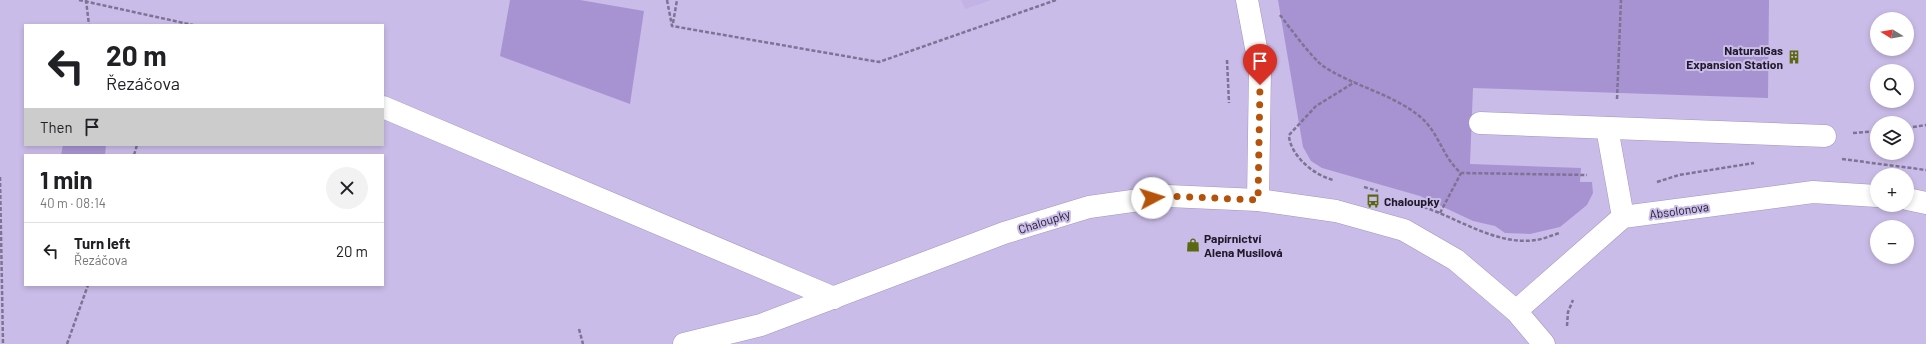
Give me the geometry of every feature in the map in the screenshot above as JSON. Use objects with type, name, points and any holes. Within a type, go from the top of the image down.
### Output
[{"type":"street","points":[[1247,0],[1260,70],[1258,200]]},
{"type":"street","points":[[384,107],[834,298]]},
{"type":"street","points":[[1480,123],[1825,136]]},
{"type":"street","points":[[1516,311],[1623,217],[1612,128]]},
{"type":"street","name":"Absolonova","points":[[1623,217],[1813,192],[1870,196]]},
{"type":"street","name":"Chaloupky","points":[[684,344],[761,325],[1004,233],[1089,206],[1168,196],[1258,200],[1336,211],[1404,230],[1456,260],[1516,311],[1544,344]]},
{"type":"street","points":[[1914,200],[1926,203]]},
{"type":"path","points":[[79,0],[86,0],[189,24]]},
{"type":"path","points":[[86,0],[89,24]]},
{"type":"path","points":[[667,0],[672,26]]},
{"type":"path","points":[[672,26],[677,0]]},
{"type":"path","points":[[672,26],[879,62],[1056,0]]},
{"type":"path","points":[[1612,128],[1621,0]]},
{"type":"path","points":[[1276,11],[1322,66],[1402,104],[1418,115],[1434,130],[1451,164],[1461,173],[1588,175]]},
{"type":"path","points":[[1227,57],[1229,110]]},
{"type":"path","points":[[1289,134],[1316,106],[1355,82]]},
{"type":"path","points":[[1914,127],[1926,125]]},
{"type":"path","points":[[1288,127],[1290,143],[1303,163],[1328,179],[1335,180]]},
{"type":"path","points":[[1836,159],[1872,162],[1926,170]]},
{"type":"path","points":[[1619,193],[1679,176],[1759,163]]},
{"type":"path","points":[[1440,213],[1461,173]]},
{"type":"path","points":[[0,177],[3,344]]},
{"type":"path","points":[[1358,186],[1379,192]]},
{"type":"path","points":[[1422,206],[1481,230],[1511,240],[1536,240],[1561,233]]},
{"type":"path","points":[[67,344],[88,286]]},
{"type":"path","points":[[1567,334],[1568,312],[1574,298]]},
{"type":"path","points":[[579,329],[583,344]]},
{"type":"shaded area","points":[[510,0],[580,0],[644,11],[630,104],[500,56]]},
{"type":"shaded area","points":[[961,0],[991,0],[965,9]]},
{"type":"shaded area","points":[[1278,0],[1769,0],[1768,98],[1473,88],[1470,164],[1581,168],[1580,182],[1592,182],[1593,193],[1587,205],[1560,227],[1530,234],[1505,233],[1495,226],[1473,221],[1420,196],[1322,168],[1311,161],[1303,147]]},
{"type":"shaded area","points":[[63,146],[106,146],[105,154],[61,154]]},
{"type":"place","name":"NaturalGas Expansion Station","points":[[1794,57]]},
{"type":"place","name":"Chaloupky","points":[[1373,201]]},
{"type":"place","name":"Papírnictví Alena Musilová","points":[[1193,245]]},
{"type":"route","points":[[1152,198],[1168,196],[1258,200],[1260,85]]}]
